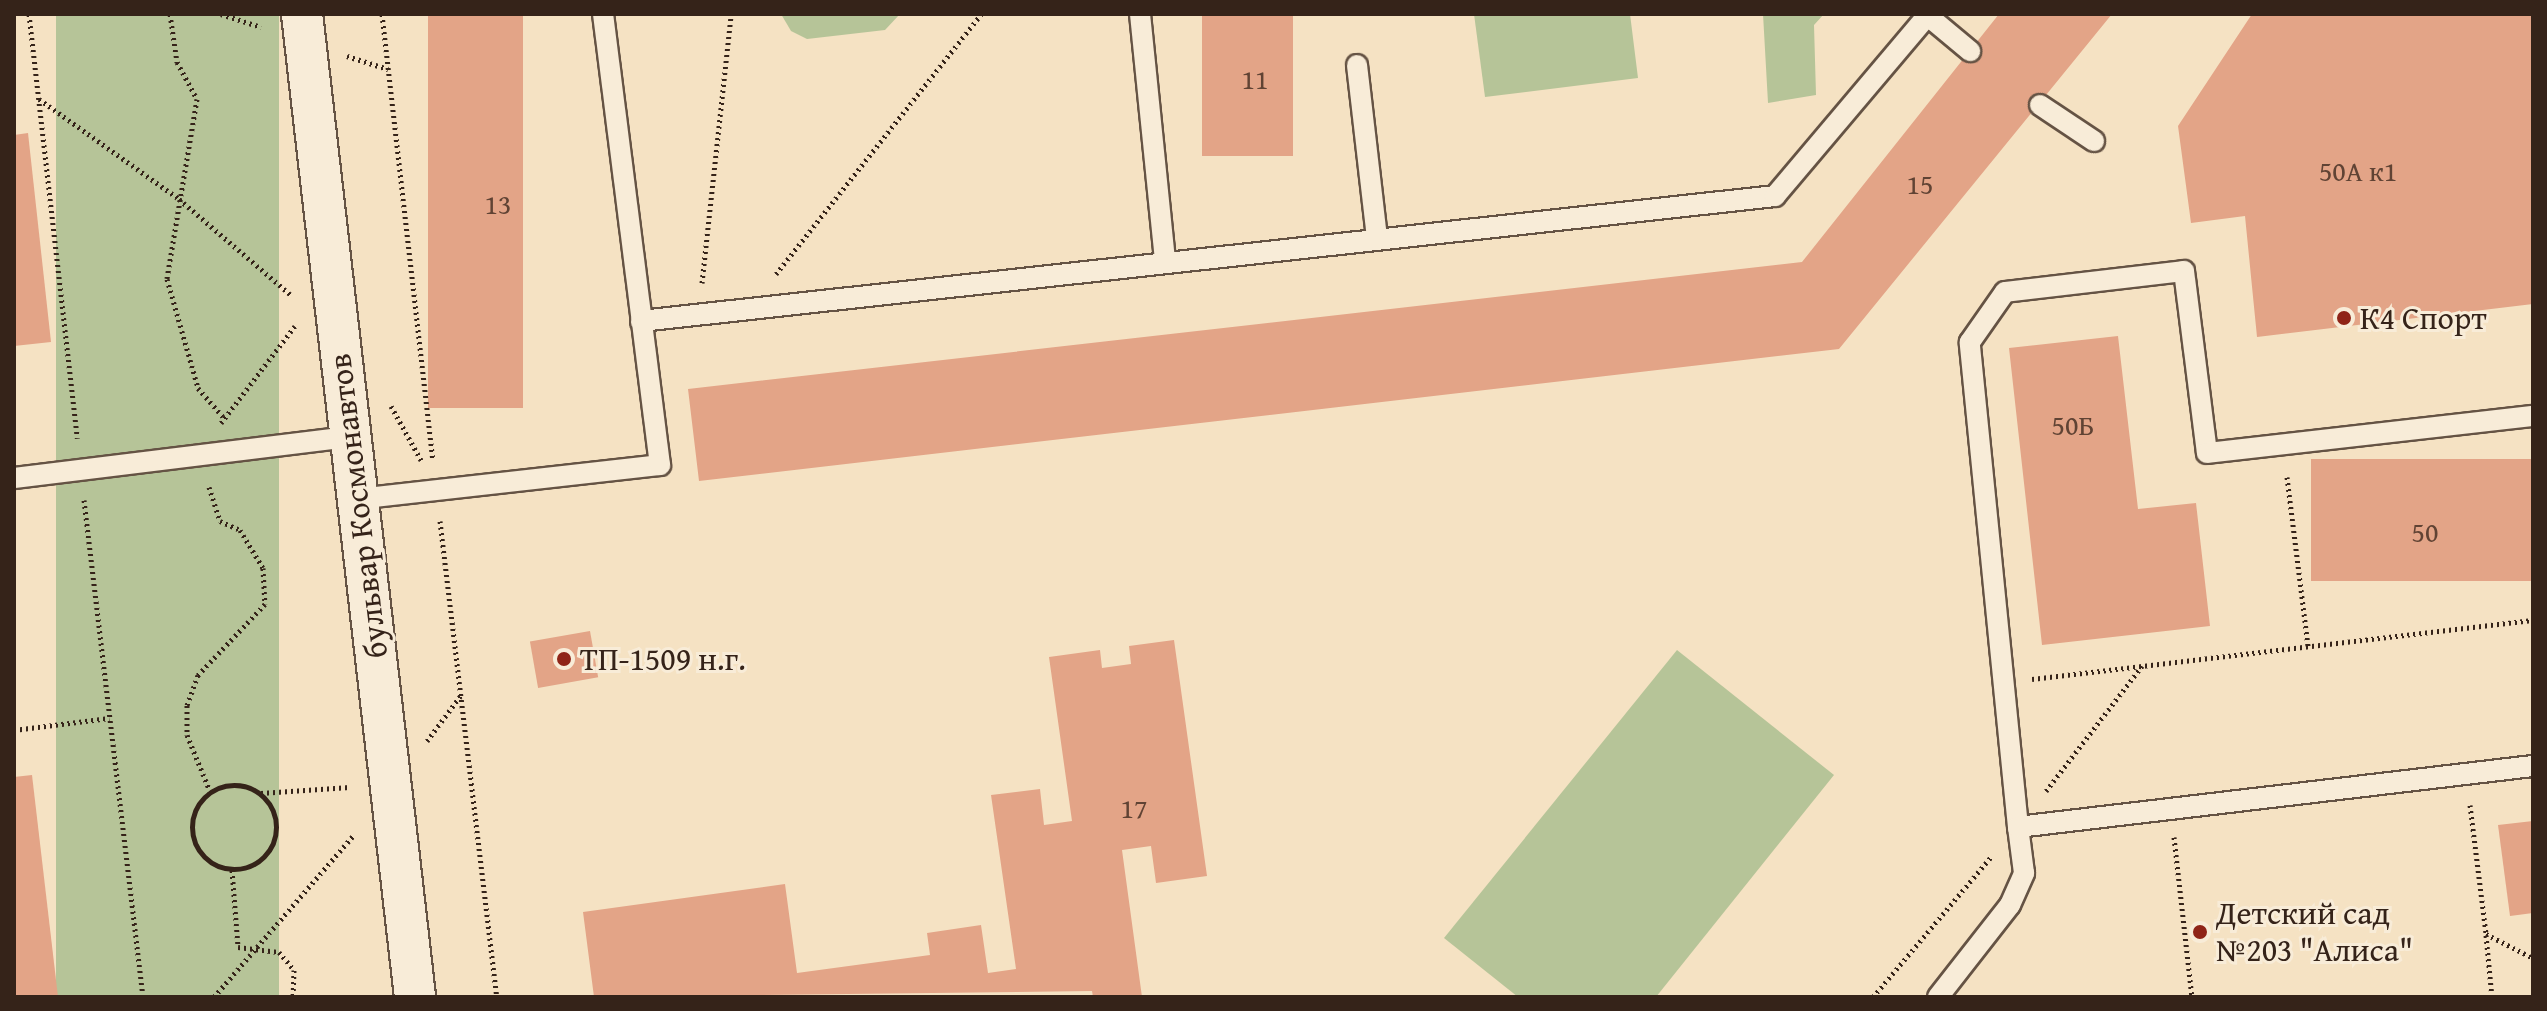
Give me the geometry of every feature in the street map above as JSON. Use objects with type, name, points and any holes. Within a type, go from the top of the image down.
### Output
[{"type":"street","name":"бульвар Космонавтов","points":[[302,14],[415,997]]},
{"type":"lane","points":[[357,499],[660,465],[603,14]]},
{"type":"lane","points":[[1140,14],[1165,262]]},
{"type":"lane","points":[[641,321],[699,312],[1775,196],[1928,15],[1970,51]]},
{"type":"lane","points":[[1357,65],[1377,239]]},
{"type":"lane","points":[[2040,105],[2094,141]]},
{"type":"lane","points":[[1938,997],[2010,905],[2024,873],[2008,682],[1970,342],[2005,292],[2184,271],[2207,453],[2533,416]]},
{"type":"lane","points":[[14,478],[349,437]]},
{"type":"lane","points":[[2018,827],[2533,766]]},
{"type":"path","points":[[29,14],[143,997]]},
{"type":"path","points":[[170,14],[177,62],[197,99],[167,279],[178,337],[198,388],[223,417]]},
{"type":"path","points":[[699,312],[731,14]]},
{"type":"path","points":[[750,307],[981,14]]},
{"type":"path","points":[[39,99],[179,199],[295,299]]},
{"type":"path","points":[[210,791],[187,735],[187,705],[198,675],[265,604],[263,568],[209,499],[210,454],[223,417],[298,321]]},
{"type":"path","points":[[2283,443],[2308,646]]},
{"type":"path","points":[[2008,682],[2533,620]]},
{"type":"path","points":[[14,730],[109,718]]},
{"type":"path","points":[[2467,774],[2492,997]]},
{"type":"path","points":[[261,793],[276,815],[275,842],[258,863],[232,870],[207,861],[193,838],[194,812],[210,791],[236,784],[261,793],[323,785],[391,791]]},
{"type":"path","points":[[214,997],[255,954],[391,791]]},
{"type":"path","points":[[2171,809],[2192,997]]},
{"type":"path","points":[[232,870],[232,931],[238,947],[255,954],[279,952],[294,970],[293,997]]},
{"type":"path","points":[[2486,934],[2533,958]]},
{"type":"green space","points":[[56,14],[279,14],[279,997],[56,997]]},
{"type":"green space","points":[[781,14],[900,14],[885,30],[807,39],[791,31]]},
{"type":"green space","points":[[1474,14],[1630,14],[1638,78],[1485,97]]},
{"type":"green space","points":[[1763,14],[1824,14],[1814,25],[1816,95],[1768,103]]},
{"type":"green space","points":[[1677,650],[1834,775],[1656,997],[1518,997],[1444,938]]},
{"type":"building","points":[[428,14],[523,14],[523,408],[428,408]]},
{"type":"building","points":[[1202,14],[1293,14],[1293,156],[1202,156]]},
{"type":"building","points":[[1999,14],[2112,14],[1839,349],[699,481],[688,389],[1802,262]]},
{"type":"building","points":[[2252,14],[2533,14],[2533,304],[2257,337],[2245,216],[2191,223],[2178,126]]},
{"type":"building","points":[[28,133],[51,342],[14,346],[14,135]]},
{"type":"building","points":[[2118,336],[2138,509],[2196,503],[2210,626],[2042,645],[2009,348]]},
{"type":"building","points":[[2311,459],[2533,459],[2533,581],[2311,581]]},
{"type":"building","name":"ТП-1509 н.г.","points":[[590,631],[598,677],[538,688],[530,642]]},
{"type":"building","points":[[1174,640],[1207,876],[1156,883],[1151,846],[1122,850],[1142,997],[1093,997],[1092,991],[594,997],[583,912],[785,884],[797,973],[930,955],[927,933],[981,925],[988,973],[1016,969],[991,795],[1040,789],[1044,825],[1072,821],[1049,657],[1100,650],[1102,668],[1131,664],[1129,646]]},
{"type":"building","points":[[32,775],[58,997],[14,997],[14,777]]},
{"type":"building","points":[[2533,821],[2533,913],[2510,916],[2498,825]]},
{"type":"place","name":"К4 Спорт","points":[[2344,318]]},
{"type":"place","name":"ТП-1509 н.г.","points":[[564,659]]},
{"type":"place","name":"Детский сад №203 \"Алиса\"","points":[[2200,932]]}]
